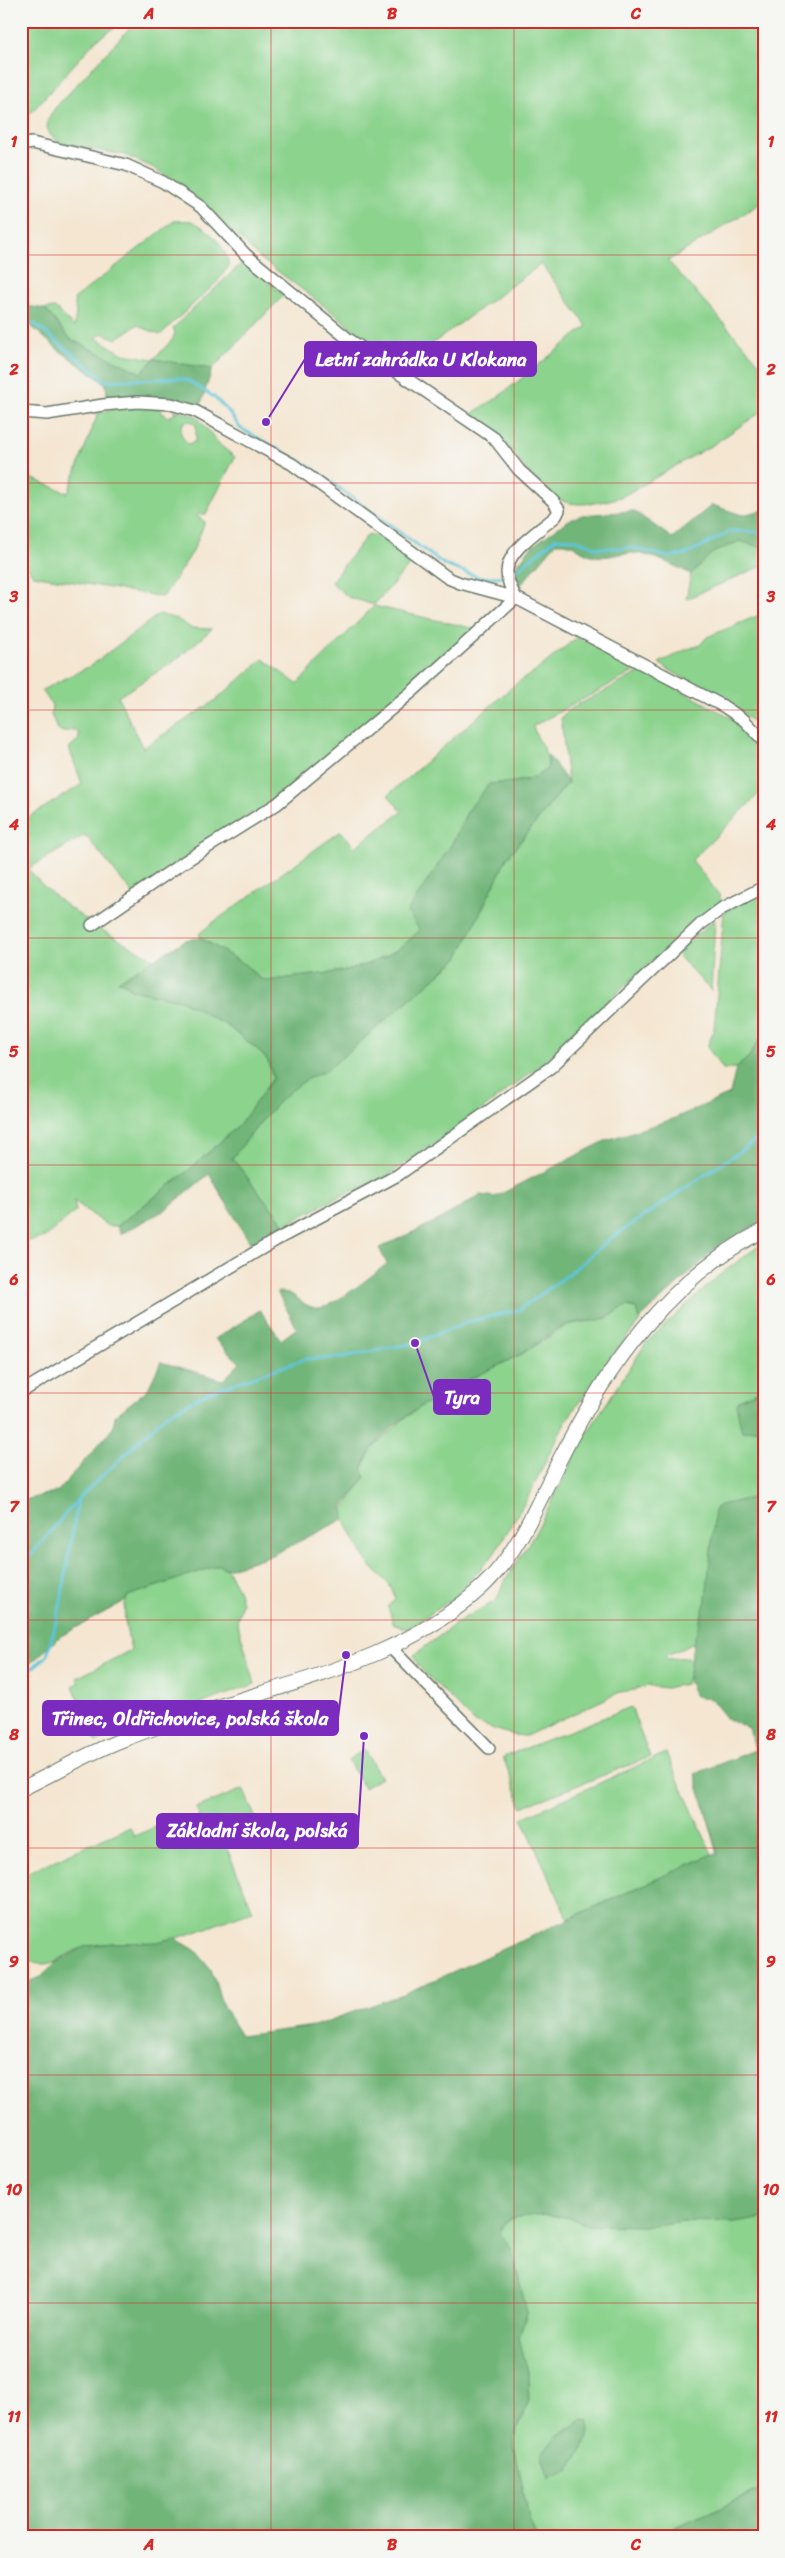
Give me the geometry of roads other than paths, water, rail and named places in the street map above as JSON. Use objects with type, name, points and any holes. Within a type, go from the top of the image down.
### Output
[{"type":"street","points":[[21,145],[32,143],[126,165],[163,182],[201,207],[246,255],[296,294],[347,338],[494,438],[519,470],[553,501],[559,510],[556,516],[519,548],[507,570],[509,583],[516,598]]},
{"type":"street","points":[[21,412],[47,414],[103,405],[138,402],[171,404],[195,411],[292,464],[448,578],[516,598],[723,706],[761,734]]},
{"type":"street","points":[[92,926],[184,862],[277,804],[414,690],[516,598]]},
{"type":"street","points":[[21,1392],[276,1240],[398,1175],[551,1066],[701,924],[720,910],[764,887]]},
{"type":"street","points":[[21,1789],[121,1741],[363,1661],[391,1648],[441,1618],[483,1586],[515,1543],[593,1398],[628,1346],[652,1318],[684,1286],[726,1253],[764,1230]]},
{"type":"street","points":[[391,1648],[489,1748]]},
{"type":"waterway","points":[[21,320],[36,325],[106,381],[177,378],[189,381],[214,397],[229,412],[240,428],[310,467],[445,565],[481,578],[504,576]]},
{"type":"waterway","points":[[510,576],[556,538],[574,539],[598,548],[634,548],[669,557],[687,554],[731,531],[764,532]]},
{"type":"waterway","points":[[21,1567],[78,1499],[166,1415],[209,1392],[305,1359],[338,1358],[415,1343],[467,1322],[519,1310],[569,1274],[610,1239],[764,1135]]},
{"type":"waterway","points":[[21,1677],[47,1656],[60,1607],[78,1500]]},
{"type":"place","name":"Letní zahrádka U Klokana","points":[[266,422]]},
{"type":"place","name":"Tyra","points":[[415,1343]]},
{"type":"place","name":"Třinec, Oldřichovice, polská škola","points":[[346,1655]]},
{"type":"place","name":"Základní škola, polská","points":[[364,1736]]}]
